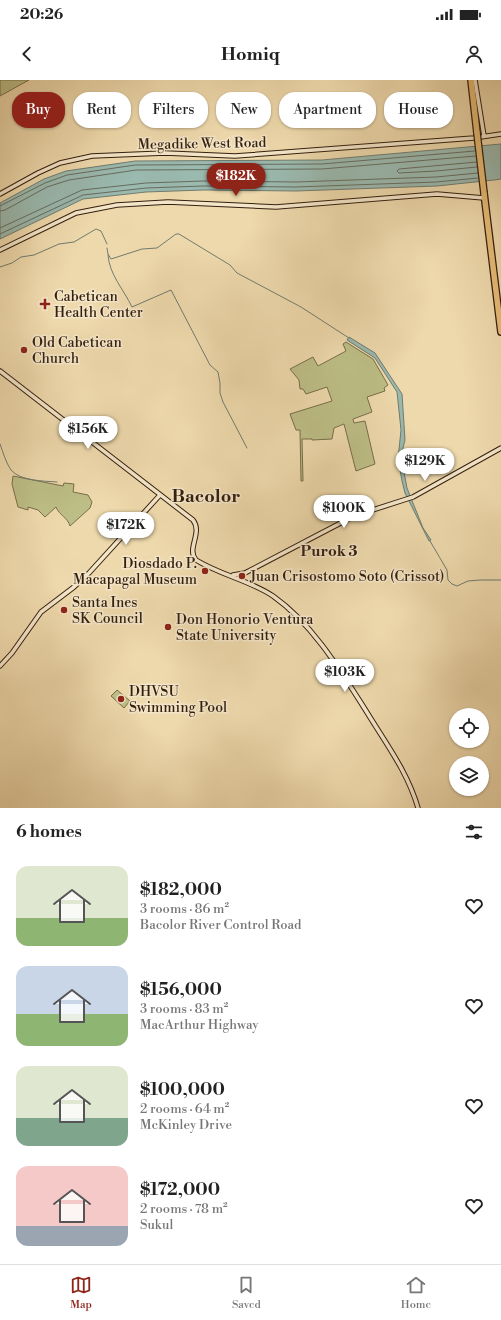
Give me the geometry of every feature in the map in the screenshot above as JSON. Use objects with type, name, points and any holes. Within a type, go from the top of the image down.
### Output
[{"type":"highway","points":[[471,80],[501,332]]},
{"type":"street","points":[[475,80],[484,136]]},
{"type":"street","name":"Megadike West Road","points":[[0,194],[38,173],[60,163],[92,156],[165,153],[235,156],[501,134]]},
{"type":"street","points":[[0,250],[76,213],[116,205],[168,202],[276,207],[437,194],[484,196]]},
{"type":"street","points":[[0,371],[160,495],[195,524],[197,532],[192,552],[194,559],[246,581],[267,592],[286,606],[326,651],[405,774],[418,808]]},
{"type":"street","points":[[232,575],[245,573],[354,516],[409,498],[501,448]]},
{"type":"street","points":[[0,666],[12,653],[41,612],[76,585],[121,540],[160,495]]},
{"type":"street","points":[[245,573],[246,581]]},
{"type":"green space","points":[[0,80],[29,80],[0,96]]},
{"type":"green space","points":[[346,342],[373,359],[388,385],[384,388],[385,391],[367,397],[372,412],[353,419],[354,423],[365,421],[375,464],[356,471],[344,424],[334,428],[332,439],[302,439],[303,481],[301,481],[300,430],[296,430],[290,414],[332,401],[327,387],[306,394],[303,389],[300,389],[299,380],[290,369],[313,357],[318,366],[346,351],[343,344]]},
{"type":"green space","points":[[13,476],[63,486],[64,483],[74,484],[73,492],[88,495],[92,502],[90,508],[70,526],[56,507],[45,517],[38,510],[28,507],[28,510],[18,507],[12,484]]},
{"type":"green space","name":"DHVSU Swimming Pool","points":[[117,690],[130,701],[124,708],[111,696]]},
{"type":"water","points":[[501,144],[501,179],[437,186],[296,191],[203,190],[146,192],[83,199],[0,239],[0,203],[44,179],[66,171],[135,161],[322,160]]},
{"type":"water","points":[[349,337],[375,353],[402,394],[405,440],[402,452],[402,461],[407,488],[423,528],[431,540],[429,541],[405,493],[402,481],[398,459],[401,430],[397,392],[375,358],[347,340]]},
{"type":"waterway","points":[[0,267],[12,263],[21,257],[34,255],[59,244],[74,242],[96,229],[101,231],[107,244]]},
{"type":"waterway","points":[[107,248],[111,259],[142,249],[157,248],[176,234],[179,234],[230,265],[237,273],[301,307],[349,338]]},
{"type":"waterway","points":[[108,255],[111,269],[132,307],[171,290],[210,365],[218,372],[220,393],[223,402],[247,448]]},
{"type":"waterway","points":[[0,444],[8,464],[15,474],[32,480],[57,482]]},
{"type":"waterway","points":[[430,541],[447,570],[448,580],[452,584],[457,586],[468,581],[501,580]]},
{"type":"place","name":"Cabetican Health Center","points":[[45,304]]},
{"type":"place","name":"Old Cabetican Church","points":[[24,350]]},
{"type":"place","name":"Diosdado P. Macapagal Museum","points":[[205,571]]},
{"type":"place","name":"Juan Crisostomo Soto (Crissot)","points":[[242,576]]},
{"type":"place","name":"Santa Ines SK Council","points":[[64,610]]},
{"type":"place","name":"Don Honorio Ventura State University","points":[[168,627]]},
{"type":"place","name":"DHVSU Swimming Pool","points":[[121,699]]},
{"type":"district","name":"Bacolor","points":[[206,496]]},
{"type":"district","name":"Purok 3","points":[[329,551]]}]
